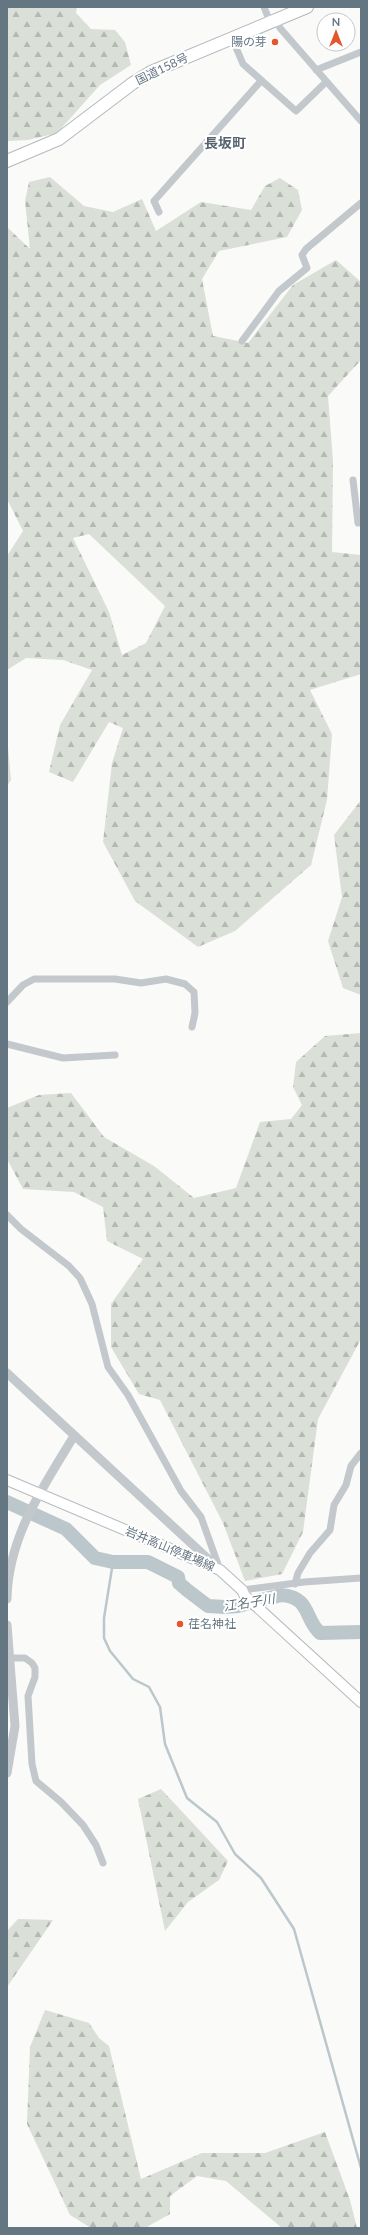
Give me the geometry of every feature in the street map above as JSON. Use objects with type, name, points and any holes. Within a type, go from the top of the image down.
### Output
[{"type":"highway","name":"国道158号","points":[[7,161],[59,139],[133,83],[152,72],[307,7]]},
{"type":"main road","name":"岩井高山停車場線","points":[[7,1480],[220,1570],[258,1608],[361,1702]]},
{"type":"street","points":[[264,7],[273,21],[361,120]]},
{"type":"street","points":[[232,38],[243,64],[296,111],[326,82]]},
{"type":"street","points":[[316,70],[361,52]]},
{"type":"street","points":[[159,212],[154,201],[261,81]]},
{"type":"street","points":[[242,341],[279,291],[307,268],[302,255],[306,249],[361,203]]},
{"type":"street","points":[[353,480],[358,523],[361,523]]},
{"type":"street","points":[[7,1002],[23,985],[34,979],[115,979],[142,983],[166,979],[185,984],[194,992],[195,1013],[192,1027]]},
{"type":"street","points":[[7,1044],[63,1058],[115,1055]]},
{"type":"street","points":[[7,1215],[22,1229],[69,1266],[80,1278],[92,1304],[108,1367],[128,1395],[181,1491],[201,1517],[220,1570]]},
{"type":"street","points":[[7,1373],[74,1436],[207,1556],[220,1570]]},
{"type":"street","points":[[7,1599],[9,1570],[14,1552],[31,1507],[38,1493],[74,1436]]},
{"type":"street","points":[[295,1584],[298,1573],[310,1553],[330,1530],[334,1505],[346,1485],[351,1466],[361,1452]]},
{"type":"street","points":[[244,1593],[304,1582],[361,1578]]},
{"type":"street","points":[[7,1625],[11,1658],[15,1726],[7,1773]]},
{"type":"street","points":[[11,1658],[25,1658],[32,1663],[35,1668],[35,1677],[28,1696],[32,1764],[36,1781],[61,1802],[83,1825],[93,1839],[103,1863]]},
{"type":"green space","points":[[7,7],[77,7],[76,13],[91,29],[115,30],[125,42],[131,65],[100,85],[57,133],[28,140],[7,141]]},
{"type":"green space","points":[[50,177],[84,206],[113,212],[142,199],[156,231],[201,202],[251,210],[265,186],[280,178],[298,190],[302,210],[287,237],[219,251],[202,279],[213,336],[248,343],[293,285],[336,260],[361,282],[361,360],[328,396],[333,461],[332,552],[361,555],[361,674],[310,690],[332,734],[327,800],[311,865],[235,931],[198,947],[135,901],[103,842],[112,763],[123,728],[109,722],[73,782],[49,772],[60,725],[92,670],[63,660],[26,658],[7,670],[7,556],[23,531],[7,499],[7,227],[30,249],[25,201],[29,182]],"holes":[[[89,534],[165,606],[146,643],[122,655],[109,612],[73,538]]]},
{"type":"green space","points":[[7,736],[11,780],[7,786]]},
{"type":"green space","points":[[361,800],[361,995],[343,988],[328,941],[342,897],[334,835]]},
{"type":"green space","points":[[361,1033],[361,1339],[318,1419],[303,1532],[282,1574],[245,1581],[223,1523],[160,1400],[139,1394],[111,1347],[111,1304],[143,1259],[107,1241],[103,1207],[74,1192],[23,1189],[7,1159],[7,1108],[39,1095],[71,1093],[104,1137],[154,1166],[194,1198],[236,1188],[260,1122],[291,1119],[302,1105],[293,1087],[296,1062],[325,1036]]},
{"type":"green space","points":[[161,1789],[228,1861],[219,1880],[188,1902],[165,1931],[138,1799]]},
{"type":"green space","points":[[18,1919],[53,1920],[7,1987],[7,1931]]},
{"type":"green space","points":[[45,2010],[89,2023],[99,2038],[109,2046],[141,2179],[202,2153],[265,2153],[325,2132],[350,2200],[357,2228],[282,2228],[226,2181],[197,2176],[170,2196],[170,2214],[145,2228],[91,2228],[70,2215],[27,2124],[30,2047]]},
{"type":"waterway","name":"江名子川","points":[[7,1502],[66,1529],[95,1558],[113,1562],[148,1562],[178,1577],[179,1583],[208,1606],[238,1606],[281,1595],[298,1600],[320,1633],[361,1632]]},
{"type":"waterway","points":[[113,1562],[104,1618],[104,1638],[110,1651],[133,1679],[149,1687],[160,1707],[165,1744],[187,1798],[217,1822],[235,1854],[261,1878],[294,1929],[361,2168]]},
{"type":"place","name":"陽の芽","points":[[275,42]]},
{"type":"place","name":"荏名神社","points":[[180,1624]]},
{"type":"district","name":"長坂町","points":[[225,143]]}]
